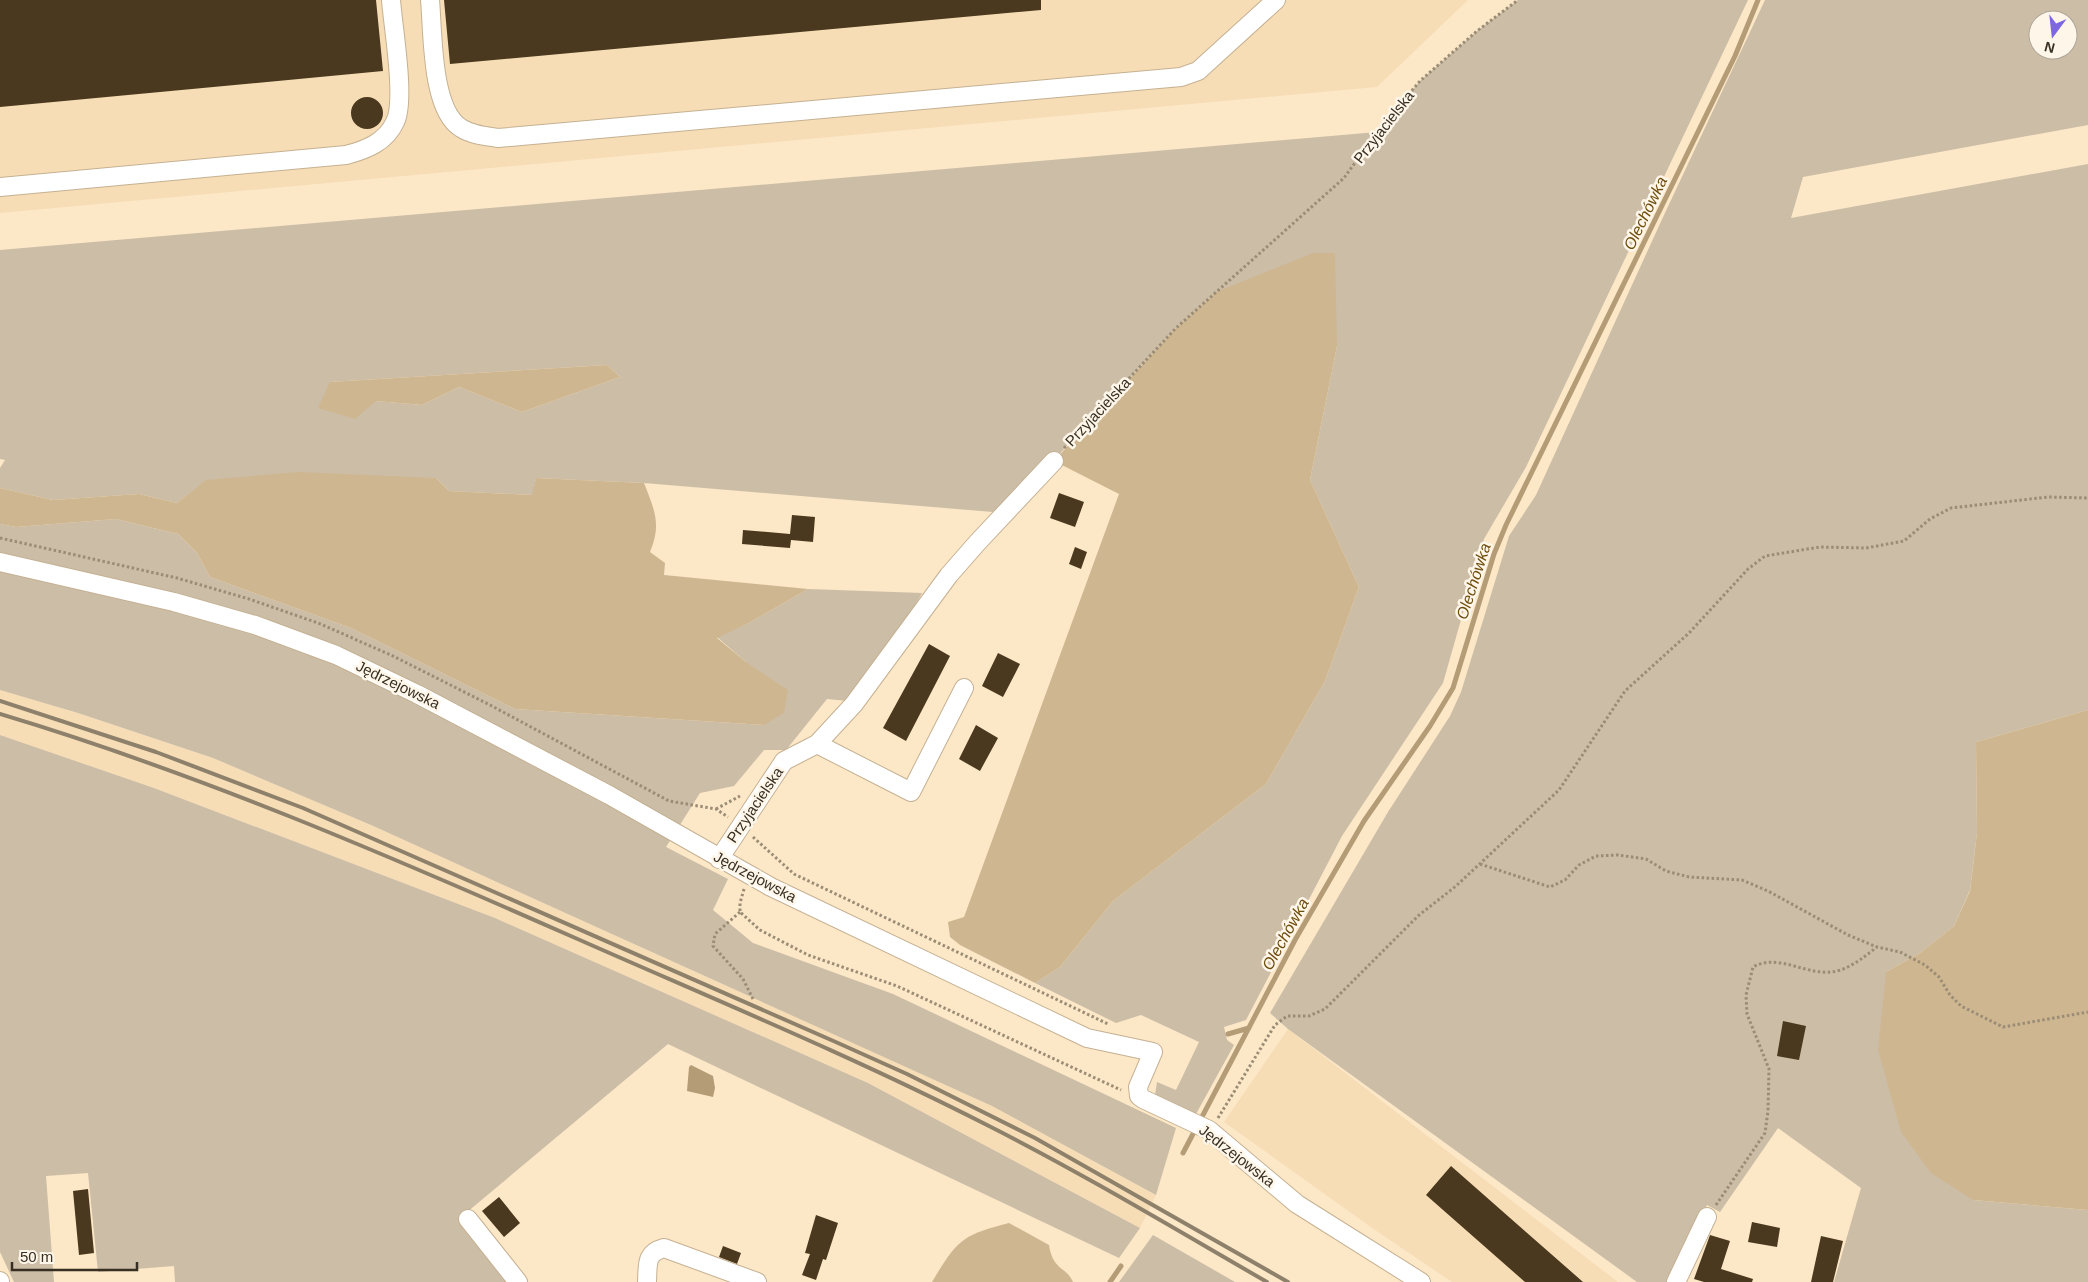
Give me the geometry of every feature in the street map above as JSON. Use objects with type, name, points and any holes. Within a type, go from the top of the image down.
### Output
[{"type":"street","points":[[0,187],[346,155],[364,151],[380,141],[396,122],[400,100],[391,0]]},
{"type":"street","points":[[430,0],[439,93],[445,110],[459,127],[477,135],[498,138],[1180,77],[1198,71],[1260,7],[1276,0]]},
{"type":"street","name":"Przyjacielska","points":[[719,859],[784,762],[817,744],[854,704],[949,575],[1054,461]]},
{"type":"street","name":"Jędrzejowska","points":[[0,562],[174,602],[254,625],[336,655],[417,694],[610,795],[748,875],[1087,1038],[1154,1052],[1138,1087],[1139,1096],[1184,1117],[1212,1133],[1297,1204],[1421,1282]]},
{"type":"street","points":[[817,744],[911,792],[964,688]]},
{"type":"street","points":[[1676,1282],[1707,1218]]},
{"type":"street","points":[[468,1219],[518,1282]]},
{"type":"street","points":[[647,1282],[648,1257],[654,1251],[664,1248],[757,1282]]},
{"type":"path","name":"Przyjacielska","points":[[1054,461],[1176,328],[1344,178],[1377,132],[1420,81],[1477,31],[1518,0]]},
{"type":"path","points":[[1212,1133],[1218,1119],[1275,1025],[1287,1016],[1309,1016],[1325,1009],[1418,916],[1480,864],[1559,790],[1625,691],[1689,633],[1748,569],[1765,556],[1820,546],[1866,548],[1904,542],[1930,519],[1950,508],[2048,497],[2088,498]]},
{"type":"path","points":[[1480,864],[1550,887],[1565,880],[1579,865],[1596,856],[1618,855],[1646,859],[1666,871],[1690,877],[1742,880],[1768,891],[1848,935],[1877,947],[1900,952],[1926,965],[1939,977],[1950,995],[1961,1006],[2003,1027],[2088,1012]]},
{"type":"path","points":[[748,875],[740,902],[740,912],[760,930],[808,955],[897,986],[1143,1099]]},
{"type":"path","points":[[740,912],[715,934],[714,946],[743,979],[753,999]]},
{"type":"path","points":[[1707,1218],[1765,1133],[1768,1111],[1769,1069],[1747,1014],[1746,995],[1753,967],[1763,962],[1782,962],[1816,972],[1836,971],[1855,964],[1877,947]]},
{"type":"shaded area","points":[[0,0],[1468,0],[1377,87],[0,213]]},
{"type":"shaded area","points":[[1518,0],[1748,0],[1526,467],[1484,539],[1443,683],[1342,836],[1246,1020],[1224,1027],[1227,1040],[1234,1045],[1196,1114],[1155,1095],[1157,1082],[1176,1090],[1199,1042],[1141,1015],[1116,1023],[1035,983],[1060,967],[1113,901],[1266,784],[1325,681],[1359,587],[1310,480],[1337,346],[1216,292],[1176,328],[1005,513],[644,483],[536,478],[533,495],[449,491],[436,478],[207,480],[177,503],[139,494],[53,500],[0,488],[0,468],[5,460],[0,459],[0,250],[1377,132],[1420,81],[1477,31]],"holes":[[[607,365],[620,377],[522,412],[459,387],[422,405],[376,401],[330,382]]]},
{"type":"shaded area","points":[[1765,0],[2088,0],[2088,125],[1803,177],[1791,218],[2088,164],[2088,710],[1976,742],[1977,833],[1970,890],[1954,926],[1920,953],[1886,972],[1973,1200],[2088,1210],[2088,1282],[1834,1282],[1861,1188],[1778,1128],[1720,1212],[1707,1205],[1670,1282],[1637,1282],[1288,1029],[1270,1013],[1388,812],[1450,716],[1461,692],[1509,536],[1536,495]]},
{"type":"shaded area","points":[[1313,253],[1335,253],[1337,346],[1310,480],[1359,587],[1325,681],[1266,784],[1113,901],[1060,967],[1035,983],[960,945],[950,937],[948,922],[964,917],[1119,494],[1054,461],[1176,328],[1216,292]]},
{"type":"shaded area","points":[[607,365],[620,377],[522,412],[459,387],[422,405],[376,401],[355,419],[318,408],[330,382]]},
{"type":"shaded area","points":[[299,472],[436,478],[449,491],[532,495],[536,478],[644,483],[653,509],[656,525],[654,542],[650,552],[665,563],[664,575],[808,589],[749,623],[717,638],[746,662],[788,690],[784,713],[764,725],[515,709],[351,628],[210,577],[197,553],[178,534],[116,519],[16,527],[0,524],[0,488],[53,500],[139,494],[177,503],[206,480]]},
{"type":"shaded area","points":[[116,519],[178,534],[197,553],[210,577],[351,628],[515,709],[764,725],[746,662],[717,637],[749,623],[808,589],[922,593],[907,620],[848,701],[827,699],[786,750],[764,750],[734,786],[700,793],[666,847],[728,879],[713,910],[753,943],[893,994],[1176,1128],[1156,1195],[992,1106],[371,825],[213,758],[78,713],[0,690],[0,524],[16,527]]},
{"type":"shaded area","points":[[0,690],[78,713],[213,758],[371,825],[992,1106],[1156,1195],[1140,1228],[868,1083],[495,918],[154,788],[0,735]]},
{"type":"shaded area","points":[[2088,710],[2088,1210],[1973,1200],[1931,1173],[1901,1132],[1878,1050],[1886,972],[1920,953],[1954,926],[1970,891],[1977,833],[1976,742]]},
{"type":"shaded area","points":[[0,735],[154,788],[495,918],[868,1083],[1140,1228],[1119,1258],[668,1044],[460,1218],[511,1282],[175,1282],[174,1266],[98,1272],[88,1173],[46,1176],[54,1282],[14,1282],[0,1252]]},
{"type":"shaded area","points":[[1288,1029],[1618,1282],[1452,1282],[1375,1230],[1224,1122]]},
{"type":"shaded area","points":[[691,1065],[713,1076],[715,1088],[713,1097],[687,1091],[689,1067]]},
{"type":"shaded area","points":[[1009,1223],[1049,1245],[1053,1260],[1067,1273],[1073,1282],[932,1282],[948,1257],[962,1241],[981,1231]]},
{"type":"shaded area","points":[[1153,1235],[1235,1282],[1119,1282]]},
{"type":"building","points":[[0,0],[376,0],[383,71],[0,107]]},
{"type":"building","points":[[444,0],[1041,0],[1041,10],[450,64]]},
{"type":"building","points":[[367,97],[373,98],[378,102],[382,107],[382,119],[378,124],[373,128],[367,129],[361,128],[356,124],[352,119],[351,113],[352,107],[356,102],[361,98]]},
{"type":"building","points":[[1059,493],[1084,502],[1075,527],[1050,518]]},
{"type":"building","points":[[792,515],[815,517],[813,542],[791,540],[790,548],[742,544],[743,530],[790,534]]},
{"type":"building","points":[[1075,547],[1087,552],[1081,569],[1069,564]]},
{"type":"building","points":[[929,644],[950,656],[906,741],[883,728]]},
{"type":"building","points":[[998,653],[1020,664],[1003,697],[982,686]]},
{"type":"building","points":[[976,725],[998,738],[980,771],[959,759]]},
{"type":"building","points":[[1783,1021],[1806,1026],[1799,1060],[1777,1056]]},
{"type":"building","points":[[1451,1166],[1583,1282],[1525,1282],[1426,1195]]},
{"type":"building","points":[[88,1189],[94,1253],[79,1255],[73,1191]]},
{"type":"building","points":[[499,1197],[520,1223],[504,1237],[482,1211]]},
{"type":"building","points":[[816,1215],[838,1223],[826,1260],[823,1259],[816,1280],[802,1275],[810,1254],[805,1253]]},
{"type":"building","points":[[1752,1222],[1780,1228],[1777,1247],[1748,1242]]},
{"type":"building","points":[[1710,1235],[1730,1241],[1721,1269],[1753,1279],[1752,1282],[1704,1282],[1694,1279]]},
{"type":"building","points":[[1821,1236],[1843,1241],[1833,1282],[1811,1282]]},
{"type":"building","points":[[723,1246],[741,1253],[737,1264],[719,1257]]},
{"type":"waterway","name":"Olechówka","points":[[1183,1153],[1295,940],[1364,821],[1430,726],[1453,688],[1494,554],[1506,525],[1735,56],[1758,0]]},
{"type":"waterway","points":[[1228,1034],[1249,1028]]},
{"type":"waterway","name":"Olechówka","points":[[1110,1282],[1121,1266]]},
{"type":"railway","points":[[0,701],[156,752],[303,808],[907,1074],[1035,1138],[1288,1282]]},
{"type":"railway","points":[[0,714],[146,762],[290,816],[432,875],[833,1051],[1023,1143],[1267,1282]]}]
